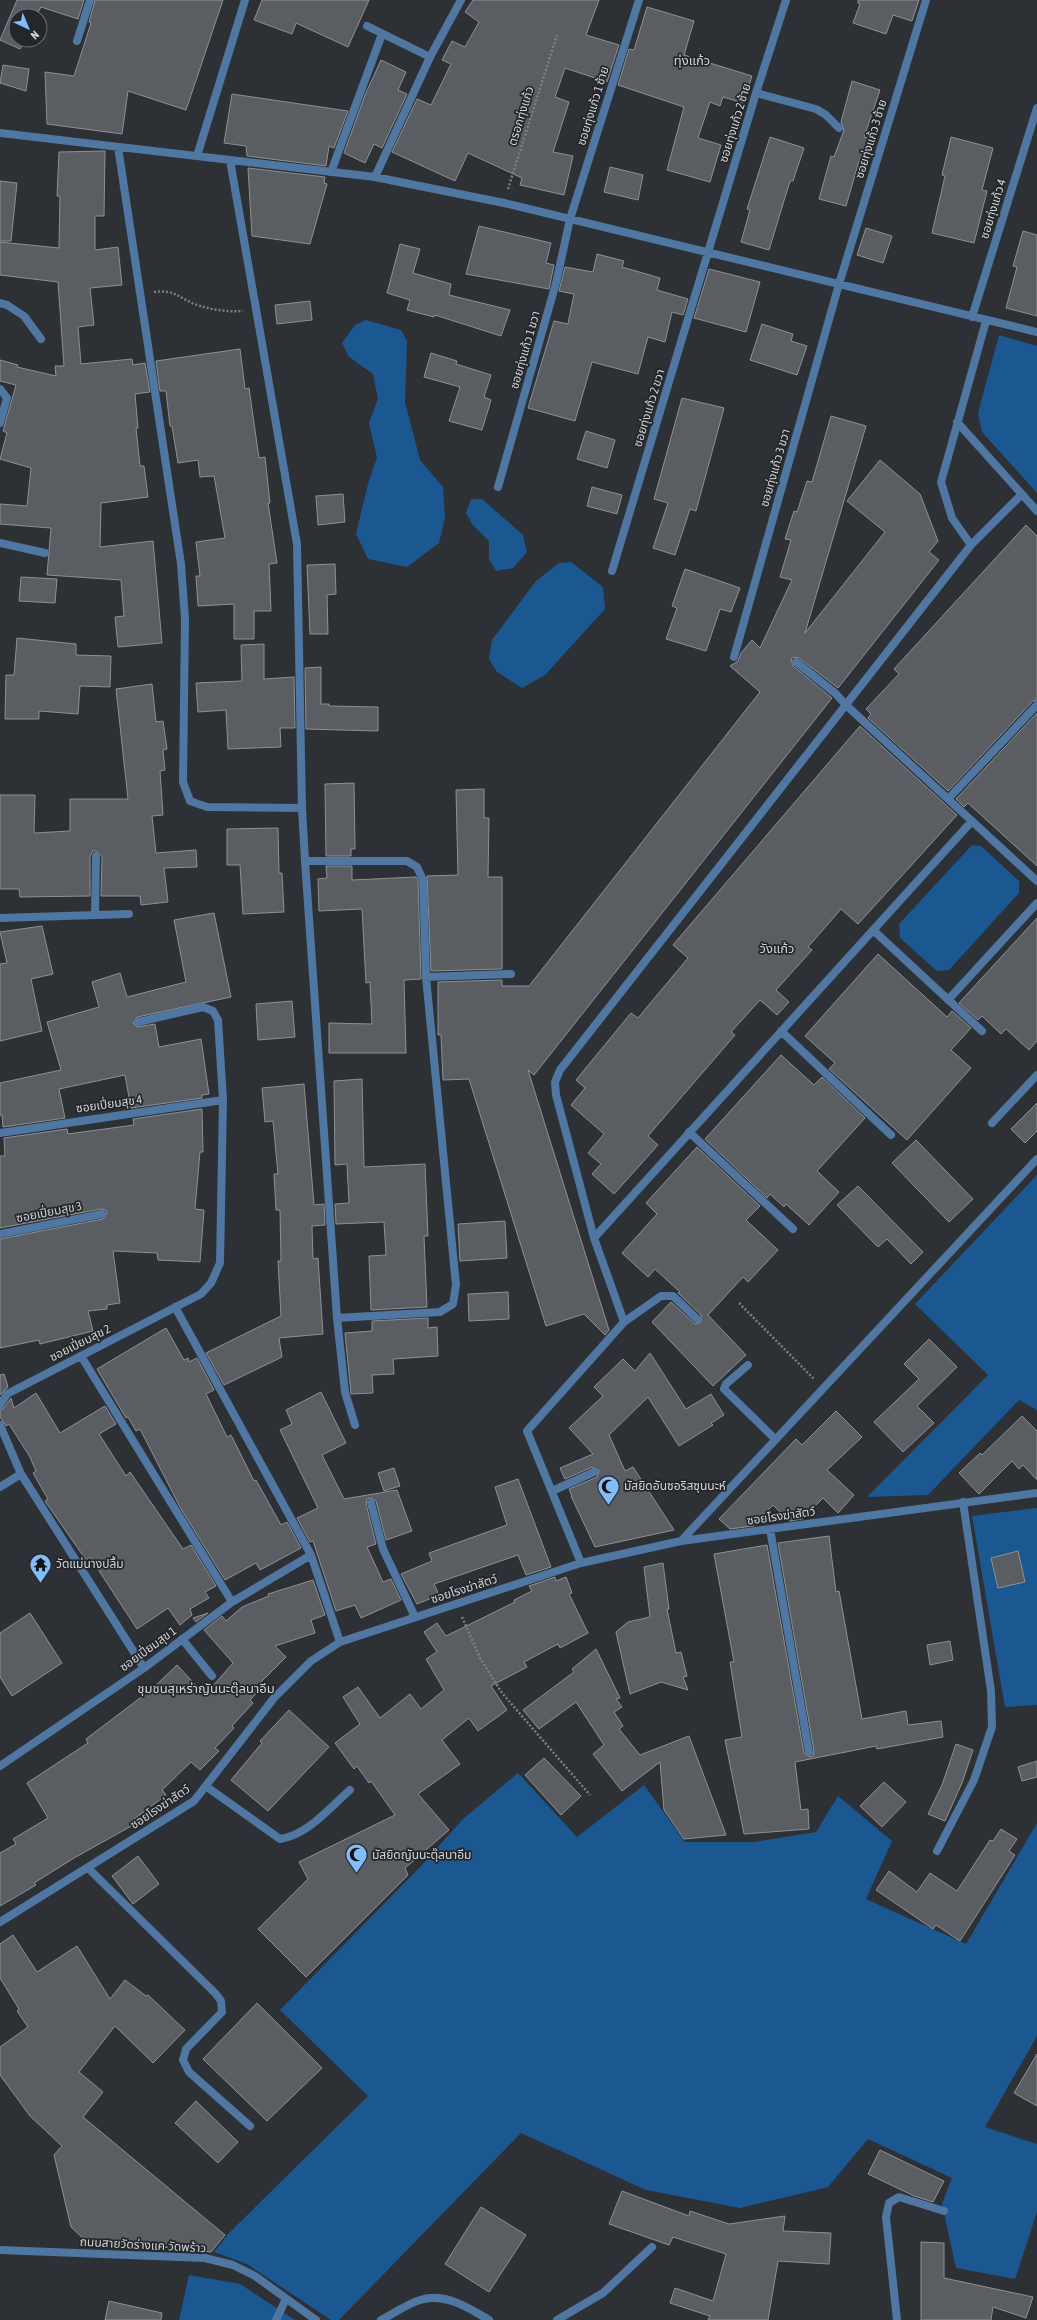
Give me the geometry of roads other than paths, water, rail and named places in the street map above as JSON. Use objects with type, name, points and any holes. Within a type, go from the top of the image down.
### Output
[{"type":"street","points":[[77,41],[90,0]]},
{"type":"street","points":[[197,156],[245,0]]},
{"type":"street","points":[[375,177],[430,57],[461,0]]},
{"type":"street","name":"ซอยทุ่งแก้ว 1 ซ้าย","points":[[570,219],[639,0]]},
{"type":"street","name":"ซอยทุ่งแก้ว 2 ซ้าย","points":[[708,253],[756,93],[786,0]]},
{"type":"street","name":"ซอยทุ่งแก้ว 3 ซ้าย","points":[[839,284],[926,0]]},
{"type":"street","points":[[367,26],[430,57]]},
{"type":"street","points":[[331,172],[382,34]]},
{"type":"street","points":[[756,93],[816,109],[826,115],[839,128]]},
{"type":"street","name":"ซอยทุ่งแก้ว 4","points":[[972,317],[1037,108]]},
{"type":"street","points":[[0,133],[375,177],[504,203],[986,321],[1037,332]]},
{"type":"street","points":[[118,147],[181,564],[186,620],[183,782],[190,801],[207,807],[302,808]]},
{"type":"street","points":[[230,160],[297,544],[302,808],[305,861],[337,1318],[345,1392],[356,1425]]},
{"type":"street","name":"ซอยทุ่งแก้ว 1 ขวา","points":[[498,487],[554,290],[570,219]]},
{"type":"street","name":"ซอยทุ่งแก้ว 2 ขวา","points":[[612,571],[708,253]]},
{"type":"street","name":"ซอยทุ่งแก้ว 3 ขวา","points":[[734,657],[839,284]]},
{"type":"street","points":[[4,304],[24,316],[41,339]]},
{"type":"street","points":[[971,545],[952,518],[940,482],[986,321]]},
{"type":"street","points":[[0,389],[7,398],[0,424]]},
{"type":"street","points":[[957,422],[1037,511]]},
{"type":"street","points":[[624,1322],[594,1238],[556,1095],[556,1082],[560,1070],[847,706],[971,545],[1022,494]]},
{"type":"street","points":[[0,543],[45,553]]},
{"type":"street","points":[[796,662],[847,706],[1037,881]]},
{"type":"street","points":[[948,799],[1037,705]]},
{"type":"street","points":[[594,1238],[972,821]]},
{"type":"street","points":[[95,915],[96,856]]},
{"type":"street","points":[[305,861],[407,860],[417,867],[423,880],[426,977],[456,1285],[453,1304],[440,1312],[337,1318]]},
{"type":"street","points":[[948,1000],[1037,903]]},
{"type":"street","points":[[0,918],[129,914]]},
{"type":"street","points":[[873,930],[982,1031]]},
{"type":"street","points":[[426,977],[511,974]]},
{"type":"street","name":"ซอยเปี่ยมสุข 2","points":[[0,1405],[7,1394],[201,1294],[211,1283],[220,1263],[223,1100],[218,1020],[213,1011],[203,1007],[138,1022]]},
{"type":"street","points":[[781,1031],[891,1135]]},
{"type":"street","points":[[992,1123],[1037,1075]]},
{"type":"street","name":"ซอยเปี่ยมสุข 4","points":[[0,1133],[223,1100]]},
{"type":"street","points":[[689,1132],[793,1229]]},
{"type":"street","points":[[681,1541],[1037,1159]]},
{"type":"street","name":"ซอยเปี่ยมสุข 3","points":[[0,1234],[102,1214]]},
{"type":"street","points":[[581,1563],[527,1431],[624,1322],[662,1296],[673,1296],[698,1319]]},
{"type":"street","points":[[175,1307],[311,1555],[340,1642]]},
{"type":"street","points":[[81,1356],[232,1602]]},
{"type":"street","points":[[748,1365],[726,1384],[724,1389],[775,1439]]},
{"type":"street","points":[[0,1425],[21,1474],[144,1668]]},
{"type":"street","points":[[552,1491],[594,1472]]},
{"type":"street","points":[[0,1487],[21,1474]]},
{"type":"street","name":"ซอยโรงฆ่าสัตว์","points":[[0,1922],[194,1801],[207,1787],[274,1698],[311,1661],[340,1642],[581,1563],[681,1541],[1037,1493]]},
{"type":"street","points":[[937,1851],[974,1780],[992,1727],[991,1691],[963,1502]]},
{"type":"street","points":[[371,1503],[382,1549],[415,1617]]},
{"type":"street","points":[[770,1530],[810,1752]]},
{"type":"street","name":"ซอยเปี่ยมสุข 1","points":[[0,1766],[144,1668],[232,1602],[311,1555]]},
{"type":"street","points":[[182,1639],[212,1676]]},
{"type":"street","points":[[207,1787],[280,1839],[293,1837],[303,1831],[350,1790]]},
{"type":"street","points":[[88,1868],[216,1994],[221,2001],[222,2012],[186,2049],[183,2060],[189,2072],[250,2126]]},
{"type":"street","points":[[897,2320],[886,2217],[889,2202],[899,2197],[944,2210]]},
{"type":"street","points":[[558,2320],[603,2292],[652,2247]]},
{"type":"street","name":"ถนนสายวัดร่างแค-วัดพร้าว","points":[[0,2250],[205,2258],[239,2268],[255,2276],[316,2320]]},
{"type":"street","points":[[381,2320],[420,2300],[436,2298],[458,2302],[489,2320]]},
{"type":"street","points":[[276,2320],[286,2299]]},
{"type":"place","name":"มัสยิดอันซอริสซุนนะห์","points":[[609,1506]]},
{"type":"place","name":"วัดแม่นางปลื้ม","points":[[40,1584]]},
{"type":"place","name":"มัสยิดญันนะตุ๊ลนาอีม","points":[[356,1874]]},
{"type":"district","name":"ทุ่งแก้ว","points":[[692,60]]},
{"type":"district","name":"วังแก้ว","points":[[777,948]]},
{"type":"district","name":"ชุมชนสุเหร่าญันนะตุ๊ลนาอีม","points":[[206,1688]]}]
